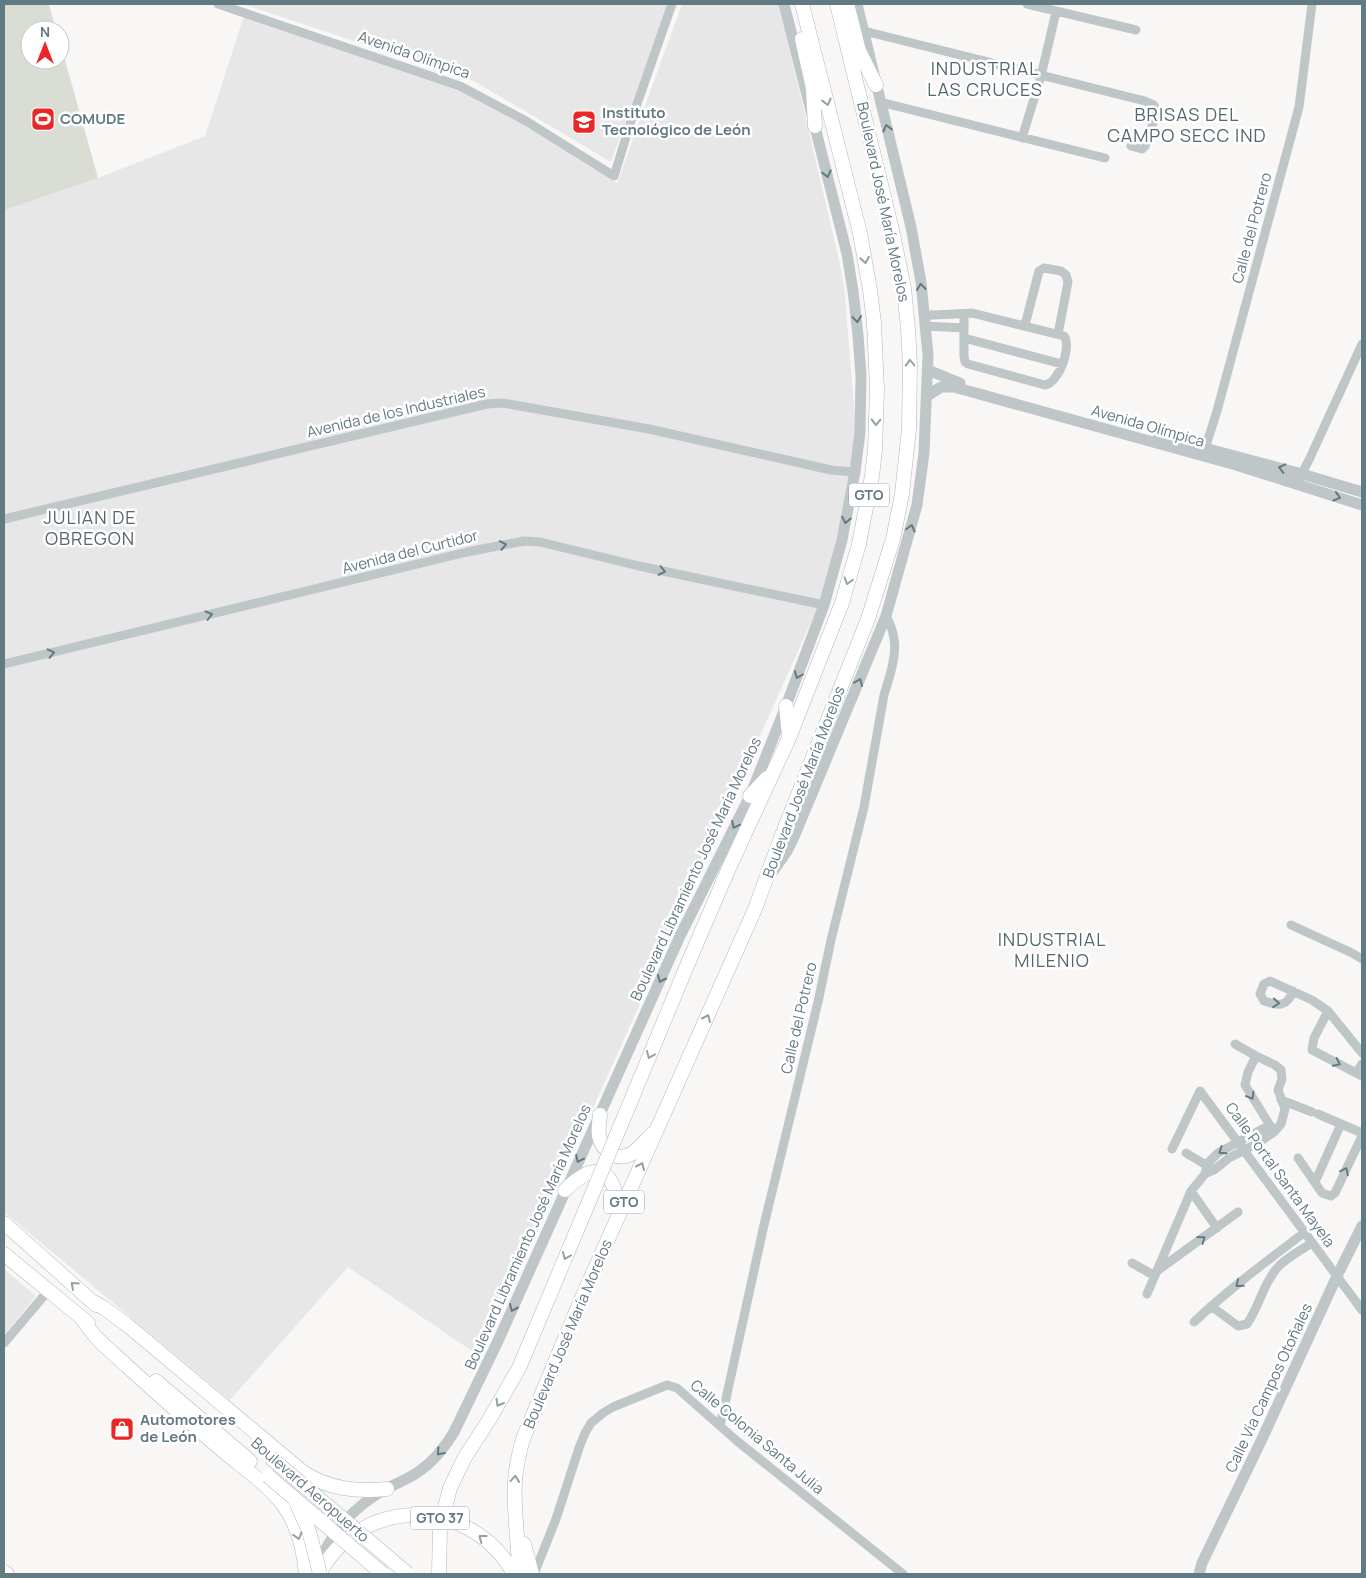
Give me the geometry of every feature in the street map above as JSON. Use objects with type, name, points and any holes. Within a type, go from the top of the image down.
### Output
[{"type":"main road","points":[[795,4],[812,88],[816,126]]},
{"type":"main road","name":"Boulevard José María Morelos","points":[[439,1574],[438,1548],[440,1527],[450,1488],[465,1457],[519,1368],[689,961],[729,868],[789,738],[842,603],[859,544],[872,476],[877,389],[874,323],[865,256],[802,4]]},
{"type":"main road","name":"Boulevard José María Morelos","points":[[520,1574],[515,1512],[515,1481],[517,1461],[523,1439],[619,1214],[755,910],[782,835],[868,619],[893,539],[902,494],[910,412],[910,364],[904,288],[892,230],[837,4]]},
{"type":"main road","points":[[847,4],[859,50],[876,85]]},
{"type":"main road","points":[[786,706],[789,738]]},
{"type":"main road","points":[[750,796],[775,771]]},
{"type":"main road","points":[[600,1114],[598,1131],[602,1146],[614,1156],[627,1156],[658,1127]]},
{"type":"main road","points":[[565,1190],[577,1178],[586,1173],[596,1172],[604,1174],[611,1180],[616,1190],[619,1214]]},
{"type":"main road","points":[[4,1223],[90,1300],[104,1308],[144,1339],[304,1473],[323,1484],[353,1490],[387,1489]]},
{"type":"main road","points":[[4,1254],[82,1318],[88,1329],[102,1344],[175,1410],[267,1487],[284,1506],[295,1526],[302,1548],[306,1574]]},
{"type":"main road","name":"Boulevard Aeropuerto","points":[[90,1300],[408,1574]]},
{"type":"main road","name":"Boulevard Aeropuerto","points":[[82,1318],[383,1574]]},
{"type":"main road","points":[[267,1487],[284,1497],[302,1512],[313,1516],[324,1514],[328,1510],[329,1499],[323,1484]]},
{"type":"main road","points":[[293,1497],[309,1531],[320,1574]]},
{"type":"main road","name":"GTO 37","points":[[320,1574],[330,1558],[350,1537],[373,1523],[389,1517],[410,1515],[436,1517],[467,1527],[483,1537],[503,1558],[514,1574]]},
{"type":"main road","name":"GTO","points":[[517,1527],[533,1574]]},
{"type":"street","name":"Avenida Olímpica","points":[[218,4],[460,86],[526,122],[614,176],[628,129],[672,4]]},
{"type":"street","name":"Boulevard Libramiento José María Morelos","points":[[315,1574],[325,1550],[347,1518],[387,1489],[428,1464],[448,1442],[454,1432],[498,1341],[680,936],[750,796],[824,605],[842,540],[855,472],[860,432],[861,386],[858,335],[854,291],[847,254],[784,4]]},
{"type":"street","points":[[765,884],[794,837],[886,616],[917,504],[924,453],[928,370],[921,282],[912,227],[857,4]]},
{"type":"street","points":[[1027,4],[1136,30]]},
{"type":"street","name":"Calle del Potrero","points":[[1204,452],[1217,411],[1299,107],[1312,4]]},
{"type":"street","points":[[1022,138],[1041,76],[1056,12]]},
{"type":"street","points":[[864,31],[1145,101],[1154,106],[1157,112],[1145,146],[1142,149],[1131,146]]},
{"type":"street","points":[[880,102],[1105,158]]},
{"type":"street","points":[[1025,326],[1039,271],[1044,268],[1061,271],[1066,275],[1068,282],[1058,334]]},
{"type":"street","points":[[925,321],[964,314],[984,315],[1064,336],[1067,344],[1065,359],[1055,379],[1050,384],[1045,385],[965,362],[964,314]]},
{"type":"street","points":[[925,321],[964,328]]},
{"type":"street","points":[[964,338],[1062,364]]},
{"type":"street","points":[[1295,484],[1302,474],[1362,344]]},
{"type":"street","name":"Avenida Olímpica","points":[[928,370],[952,380],[1204,452],[1362,505]]},
{"type":"street","name":"Avenida Olímpica","points":[[927,396],[941,387],[954,387],[1204,452],[1302,474],[1362,492]]},
{"type":"street","name":"Avenida de los Industriales","points":[[4,519],[487,404],[503,403],[649,429],[831,470],[855,472]]},
{"type":"street","name":"Avenida del Curtidor","points":[[4,664],[466,552],[524,541],[550,544],[639,566],[824,605]]},
{"type":"street","name":"Calle del Potrero","points":[[720,1426],[764,1225],[864,807],[895,645],[892,630],[886,616]]},
{"type":"street","points":[[1291,925],[1352,953],[1362,960]]},
{"type":"street","points":[[1293,991],[1312,1000],[1328,1011],[1362,1053]]},
{"type":"street","points":[[1328,1011],[1314,1038],[1312,1050],[1360,1074],[1362,1064]]},
{"type":"street","points":[[1210,1167],[1245,1151],[1284,1117],[1285,1109],[1278,1090],[1282,1078],[1281,1070],[1235,1044]]},
{"type":"street","points":[[1256,1056],[1248,1072],[1245,1085],[1272,1128]]},
{"type":"street","name":"Calle Portal Santa Mayela","points":[[1172,1148],[1200,1091],[1362,1310]]},
{"type":"street","points":[[1281,1100],[1341,1124],[1362,1138],[1335,1193],[1331,1196],[1322,1193],[1298,1158]]},
{"type":"street","points":[[1315,1182],[1341,1124]]},
{"type":"street","points":[[1147,1294],[1191,1191],[1210,1167],[1218,1153],[1272,1128]]},
{"type":"street","points":[[1186,1153],[1210,1167]]},
{"type":"street","points":[[1191,1191],[1217,1228]]},
{"type":"street","points":[[1156,1273],[1238,1212]]},
{"type":"street","name":"Calle Vía Campos Otoñales","points":[[1200,1569],[1262,1439],[1336,1276],[1362,1226]]},
{"type":"street","points":[[1194,1322],[1259,1267],[1305,1232]]},
{"type":"street","points":[[1211,1306],[1238,1326],[1247,1324],[1277,1268],[1312,1243]]},
{"type":"street","points":[[1167,1244],[1179,1256]]},
{"type":"street","points":[[1132,1263],[1156,1273]]},
{"type":"street","points":[[1259,1267],[1269,1280]]},
{"type":"street","points":[[4,1343],[48,1291]]},
{"type":"street","name":"Calle Colonia Santa Julia","points":[[533,1574],[556,1518],[585,1432],[591,1423],[603,1413],[667,1385],[677,1388],[720,1426],[903,1574]]},
{"type":"shaded area","name":"COMUDE","points":[[4,4],[49,4],[53,20],[20,20],[20,70],[68,70],[98,178],[4,210]]},
{"type":"shaded area","name":"Instituto Tecnológico de León","points":[[243,4],[668,4],[611,162],[474,81]]},
{"type":"shaded area","points":[[682,4],[779,4],[839,260],[844,286],[858,453],[820,602],[516,1280],[478,1355],[348,1267],[230,1400],[4,1212],[4,208],[98,178],[205,136],[244,16],[468,90],[617,183]]},
{"type":"shaded area","points":[[4,1269],[36,1296],[4,1335]]},
{"type":"place","name":"COMUDE","points":[[43,119]]},
{"type":"place","name":"Instituto Tecnológico de León","points":[[584,122]]},
{"type":"place","name":"Automotores de León","points":[[122,1429]]},
{"type":"district","name":"INDUSTRIAL LAS CRUCES","points":[[985,79]]},
{"type":"district","name":"BRISAS DEL CAMPO SECC IND","points":[[1187,125]]},
{"type":"district","name":"JULIAN DE OBREGON","points":[[90,528]]},
{"type":"district","name":"INDUSTRIAL MILENIO","points":[[1052,950]]}]
